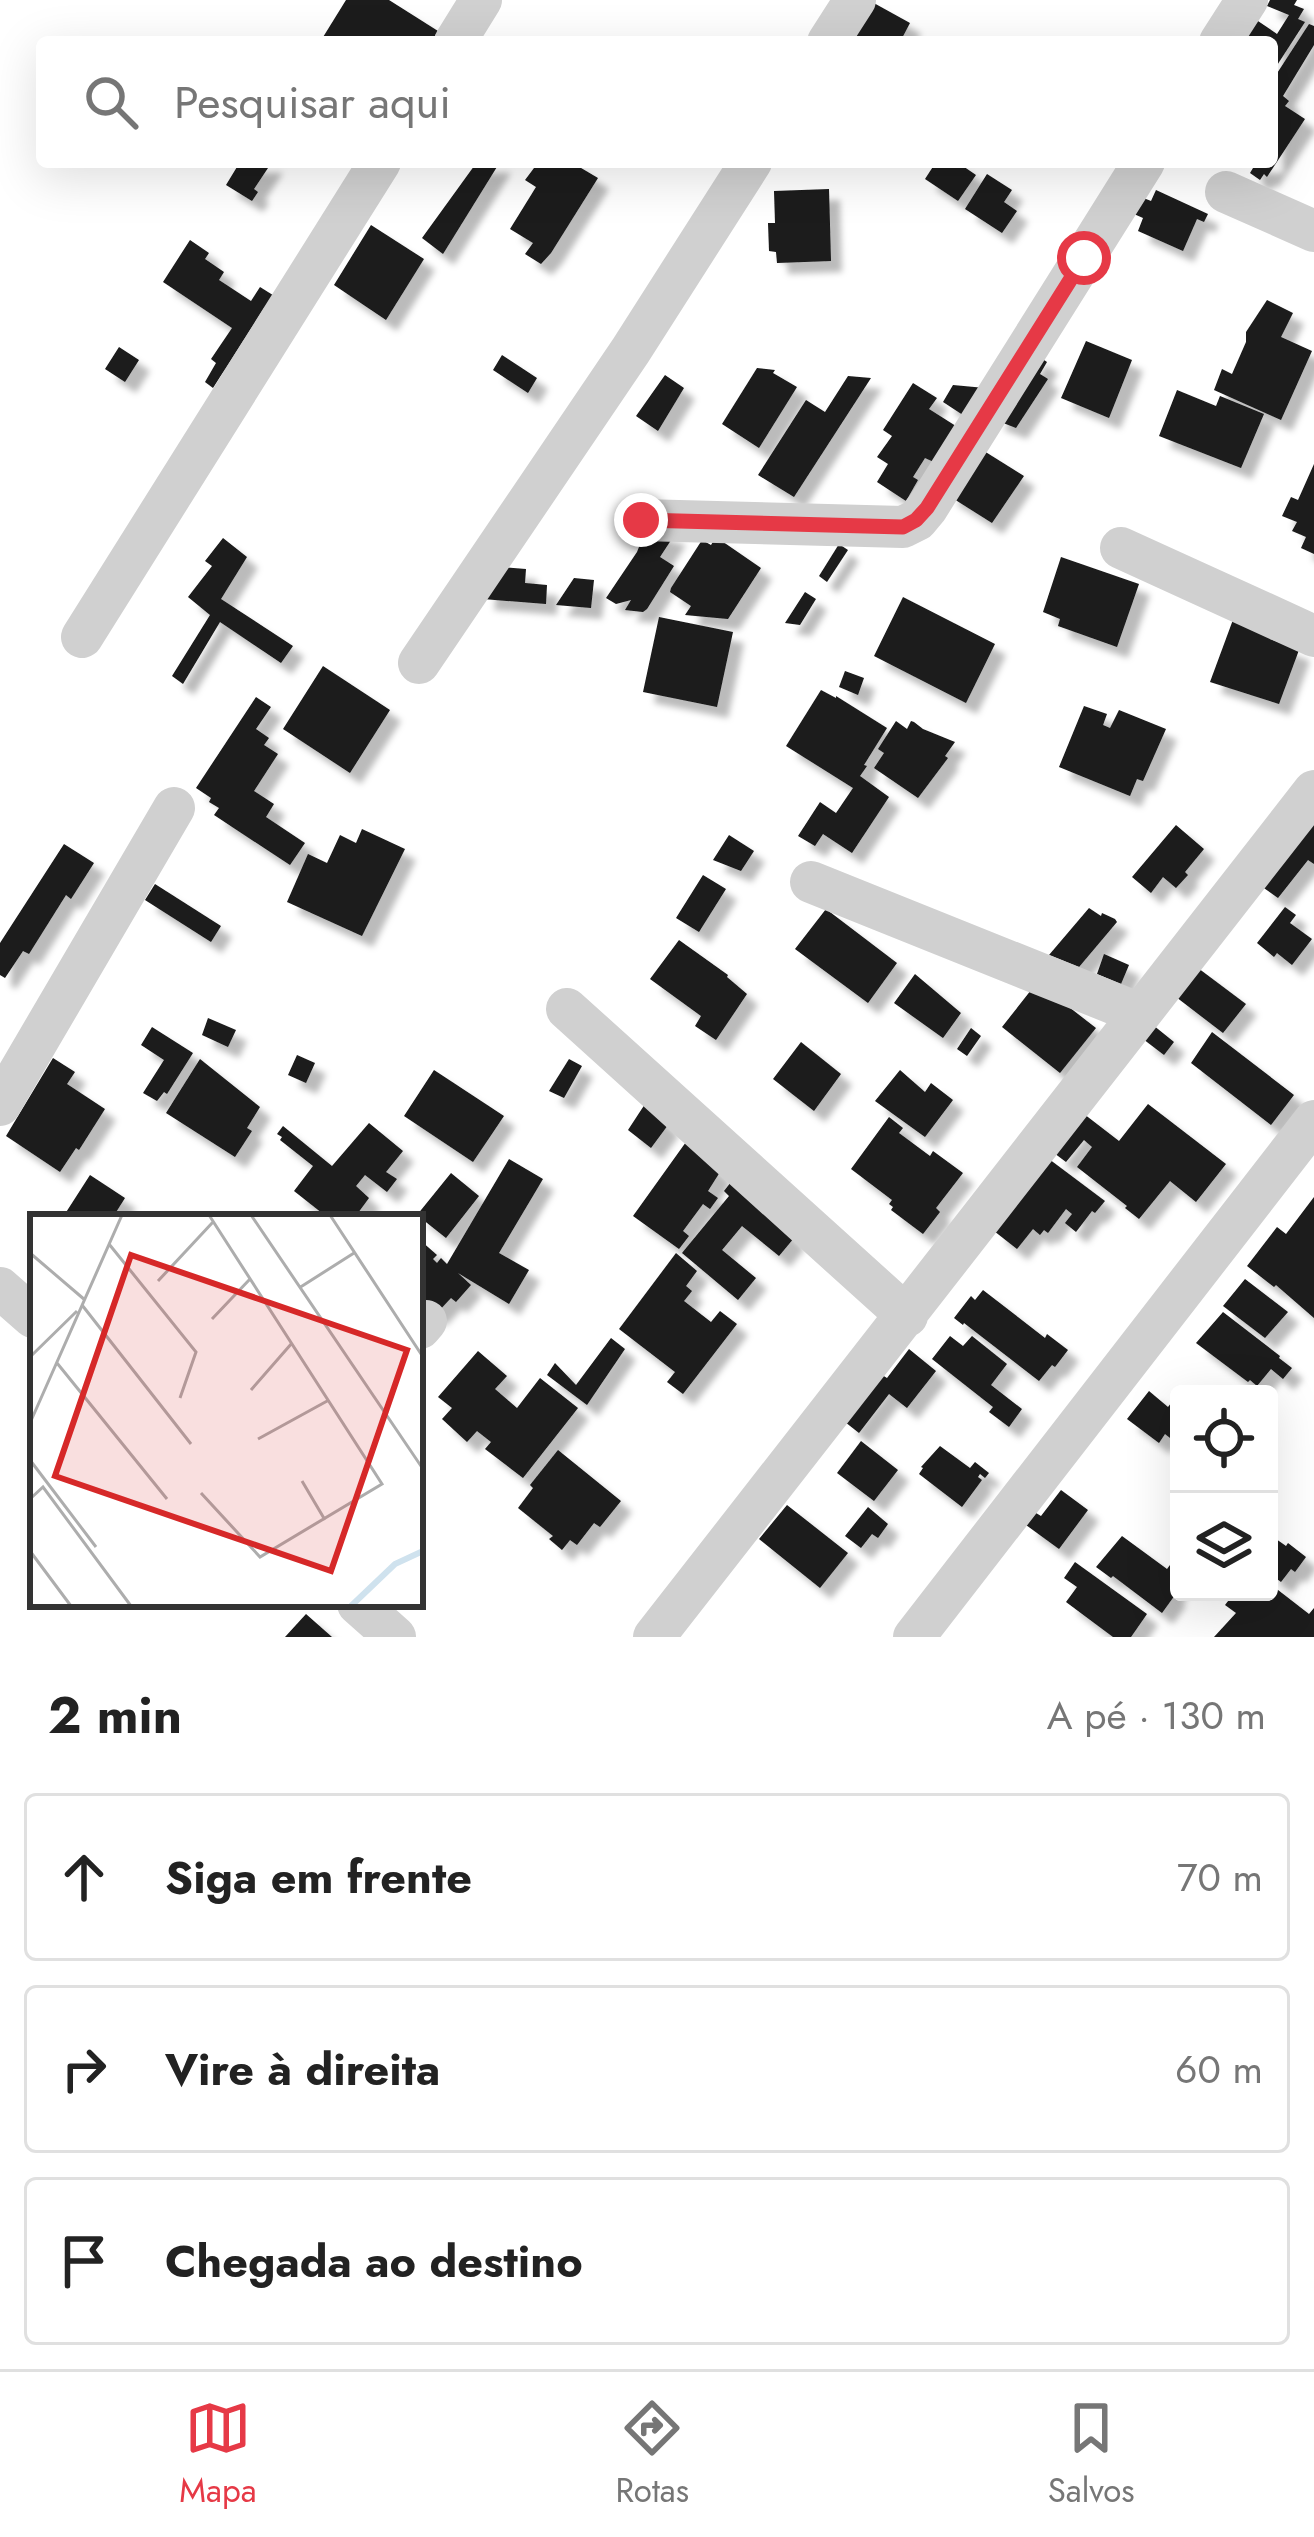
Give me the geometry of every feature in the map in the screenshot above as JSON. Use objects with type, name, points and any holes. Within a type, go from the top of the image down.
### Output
[{"type":"street","points":[[459,36],[481,0]]},
{"type":"street","points":[[832,36],[855,0]]},
{"type":"street","points":[[1224,36],[1247,0]]},
{"type":"street","points":[[82,637],[376,168]]},
{"type":"street","points":[[419,663],[631,350],[747,168]]},
{"type":"street","points":[[641,520],[910,524],[927,508],[1140,168]]},
{"type":"street","points":[[1226,192],[1314,231]]},
{"type":"street","points":[[1121,548],[1314,636]]},
{"type":"street","points":[[654,1637],[1314,791]]},
{"type":"street","points":[[0,1105],[174,808]]},
{"type":"street","points":[[812,882],[1140,1014]]},
{"type":"street","points":[[567,1009],[907,1316]]},
{"type":"street","points":[[914,1637],[1314,1121]]},
{"type":"street","points":[[0,1288],[30,1314]]},
{"type":"street","points":[[361,1607],[395,1637]]},
{"type":"building","points":[[346,0],[389,0],[438,31],[435,36],[324,36]]},
{"type":"building","points":[[1270,0],[1297,0],[1294,5],[1304,9],[1298,19],[1305,22],[1278,64],[1278,36],[1244,36],[1255,19],[1277,34],[1289,15],[1267,6]]},
{"type":"building","points":[[872,2],[910,23],[903,36],[842,36]]},
{"type":"building","points":[[1309,24],[1314,26],[1314,45],[1283,96],[1289,101],[1285,106],[1305,119],[1278,160],[1278,72]]},
{"type":"building","points":[[236,168],[268,168],[252,201],[226,185]]},
{"type":"building","points":[[473,168],[496,168],[443,254],[422,238]]},
{"type":"building","points":[[534,168],[581,168],[598,178],[541,264],[525,254],[533,243],[510,229],[536,187],[525,180]]},
{"type":"building","points":[[932,168],[966,168],[976,175],[958,201],[925,179]]},
{"type":"building","points":[[1253,168],[1273,168],[1260,180],[1250,173]]},
{"type":"building","points":[[987,174],[1012,190],[1004,202],[1017,211],[1002,233],[965,209]]},
{"type":"building","points":[[829,189],[831,261],[777,263],[776,252],[769,251],[768,223],[775,223],[774,191]]},
{"type":"building","points":[[1156,190],[1208,214],[1204,222],[1197,219],[1183,251],[1138,231],[1143,218],[1134,214],[1141,197],[1151,201]]},
{"type":"building","points":[[371,225],[424,259],[386,320],[334,285]]},
{"type":"building","points":[[190,240],[224,272],[219,280],[251,301],[260,287],[276,297],[264,308],[213,388],[205,382],[216,363],[211,359],[232,328],[163,282]]},
{"type":"building","points":[[1267,300],[1293,313],[1281,337],[1312,351],[1281,420],[1214,390],[1222,369],[1232,374],[1246,332]]},
{"type":"building","points":[[1086,341],[1132,360],[1109,418],[1061,398]]},
{"type":"building","points":[[119,347],[139,360],[125,382],[105,369]]},
{"type":"building","points":[[1035,354],[1047,362],[1040,374],[1048,379],[1016,428],[993,419]]},
{"type":"building","points":[[502,355],[537,378],[528,393],[493,370]]},
{"type":"building","points":[[757,368],[775,370],[797,387],[759,448],[722,424]]},
{"type":"building","points":[[665,375],[684,388],[658,431],[636,416]]},
{"type":"building","points":[[848,376],[871,378],[794,497],[758,475],[806,400],[825,412]]},
{"type":"building","points":[[913,383],[937,398],[929,409],[959,428],[936,463],[925,458],[906,501],[877,482],[888,464],[877,457],[892,436],[883,430]]},
{"type":"building","points":[[953,385],[985,388],[966,417],[943,402]]},
{"type":"building","points":[[1177,390],[1216,406],[1220,396],[1264,414],[1241,468],[1159,436]]},
{"type":"building","points":[[976,446],[1024,476],[992,523],[946,494]]},
{"type":"building","points":[[1314,464],[1314,554],[1301,548],[1306,537],[1292,531],[1297,522],[1282,516],[1291,497],[1298,500]]},
{"type":"building","points":[[647,527],[675,534],[660,557],[674,566],[647,609],[625,610],[631,600],[616,604],[606,598],[637,552]]},
{"type":"building","points":[[716,537],[761,568],[728,619],[685,615],[691,606],[670,592],[671,588],[702,540],[711,545]]},
{"type":"building","points":[[223,538],[247,557],[221,599],[293,646],[281,663],[220,622],[183,684],[172,676],[210,615],[188,597],[212,566],[205,561]]},
{"type":"building","points":[[839,544],[848,550],[827,582],[819,576]]},
{"type":"building","points":[[1061,557],[1139,584],[1117,647],[1058,626],[1060,619],[1043,612]]},
{"type":"building","points":[[488,566],[526,569],[525,583],[547,585],[546,604],[483,599]]},
{"type":"building","points":[[574,578],[594,580],[591,608],[556,605]]},
{"type":"building","points":[[805,592],[816,599],[800,625],[785,623]]},
{"type":"building","points":[[903,597],[995,644],[966,703],[874,656]]},
{"type":"building","points":[[659,617],[733,632],[717,707],[643,692]]},
{"type":"building","points":[[1234,617],[1273,631],[1270,639],[1299,650],[1279,704],[1210,682]]},
{"type":"building","points":[[323,666],[390,710],[350,773],[283,729]]},
{"type":"building","points":[[845,671],[864,678],[858,695],[839,687]]},
{"type":"building","points":[[821,690],[887,728],[860,776],[889,797],[852,853],[823,834],[815,846],[798,836],[820,802],[836,813],[853,788],[786,746]]},
{"type":"building","points":[[256,697],[271,707],[256,729],[269,738],[264,745],[278,754],[254,791],[274,804],[266,817],[305,843],[290,865],[214,815],[219,808],[196,788]]},
{"type":"building","points":[[1084,706],[1107,714],[1103,725],[1110,728],[1119,710],[1166,729],[1143,781],[1137,779],[1130,796],[1059,767]]},
{"type":"building","points":[[896,721],[907,729],[914,722],[955,742],[918,798],[874,768],[884,753],[878,749]]},
{"type":"building","points":[[1314,818],[1314,864],[1308,860],[1278,898],[1261,886]]},
{"type":"building","points":[[1176,825],[1204,849],[1176,888],[1163,877],[1151,893],[1132,877]]},
{"type":"building","points":[[362,829],[405,849],[362,936],[287,902],[308,854],[327,863],[340,835],[356,843]]},
{"type":"building","points":[[729,835],[754,851],[741,871],[713,860]]},
{"type":"building","points":[[64,844],[94,863],[71,899],[66,895],[29,954],[23,951],[5,978],[0,975],[0,943]]},
{"type":"building","points":[[703,875],[726,889],[699,932],[676,918]]},
{"type":"building","points":[[155,884],[221,926],[211,942],[145,900]]},
{"type":"building","points":[[1285,907],[1296,915],[1290,923],[1312,939],[1292,965],[1257,943]]},
{"type":"building","points":[[1089,908],[1117,922],[1079,967],[1049,955]]},
{"type":"building","points":[[826,909],[897,963],[868,1003],[795,949]]},
{"type":"building","points":[[679,940],[747,994],[716,1040],[695,1026],[701,1016],[650,979]]},
{"type":"building","points":[[1104,954],[1129,965],[1121,984],[1097,974]]},
{"type":"building","points":[[1198,968],[1246,1004],[1223,1033],[1176,997]]},
{"type":"building","points":[[915,974],[961,1013],[943,1038],[894,1003]]},
{"type":"building","points":[[1035,985],[1096,1028],[1060,1073],[1002,1027]]},
{"type":"building","points":[[208,1018],[236,1030],[228,1047],[202,1035]]},
{"type":"building","points":[[1153,1025],[1174,1042],[1164,1055],[1143,1039]]},
{"type":"building","points":[[152,1027],[193,1053],[167,1094],[157,1101],[143,1093],[164,1060],[141,1045]]},
{"type":"building","points":[[971,1028],[981,1036],[967,1056],[957,1049]]},
{"type":"building","points":[[1212,1032],[1294,1095],[1271,1125],[1191,1063]]},
{"type":"building","points":[[801,1042],[841,1074],[814,1111],[773,1079]]},
{"type":"building","points":[[297,1055],[315,1063],[306,1083],[288,1075]]},
{"type":"building","points":[[53,1058],[75,1072],[67,1084],[105,1109],[60,1172],[6,1136]]},
{"type":"building","points":[[200,1059],[260,1107],[235,1157],[166,1113]]},
{"type":"building","points":[[569,1059],[582,1066],[564,1098],[549,1091]]},
{"type":"building","points":[[434,1070],[504,1116],[473,1162],[404,1116]]},
{"type":"building","points":[[900,1070],[925,1092],[931,1083],[953,1100],[925,1137],[875,1101]]},
{"type":"building","points":[[645,1104],[668,1125],[651,1148],[628,1130]]},
{"type":"building","points":[[1148,1104],[1226,1164],[1196,1202],[1170,1181],[1139,1219],[1077,1167],[1092,1147],[1084,1140],[1066,1162],[1054,1153],[1084,1114],[1119,1141]]},
{"type":"building","points":[[889,1117],[903,1128],[899,1133],[963,1173],[923,1234],[891,1210],[892,1200],[851,1169]]},
{"type":"building","points":[[369,1123],[403,1151],[386,1172],[397,1179],[387,1192],[365,1175],[356,1186],[369,1198],[357,1214],[323,1214],[294,1191],[313,1166],[277,1134],[283,1126],[332,1166]]},
{"type":"building","points":[[686,1142],[720,1172],[708,1191],[718,1198],[710,1209],[703,1204],[683,1231],[689,1236],[679,1249],[633,1216]]},
{"type":"building","points":[[509,1159],[543,1179],[499,1253],[529,1270],[509,1304],[458,1273],[471,1285],[436,1314],[423,1313],[423,1243],[437,1255],[433,1259],[437,1263],[441,1258],[447,1264]]},
{"type":"building","points":[[1049,1159],[1105,1201],[1076,1232],[1065,1223],[1072,1214],[1066,1209],[1048,1233],[1044,1230],[1040,1235],[1033,1229],[1017,1249],[994,1231]]},
{"type":"building","points":[[451,1173],[479,1196],[446,1238],[418,1214]]},
{"type":"building","points":[[90,1175],[125,1198],[115,1214],[65,1214]]},
{"type":"building","points":[[731,1182],[794,1238],[779,1256],[742,1226],[722,1250],[756,1278],[738,1300],[682,1253],[729,1196],[724,1191]]},
{"type":"building","points":[[1314,1197],[1314,1318],[1247,1266],[1277,1227],[1286,1234]]},
{"type":"building","points":[[676,1253],[697,1271],[686,1286],[692,1291],[684,1301],[711,1322],[720,1311],[737,1324],[683,1394],[667,1382],[675,1372],[619,1329]]},
{"type":"building","points":[[1245,1279],[1288,1312],[1265,1338],[1223,1306]]},
{"type":"building","points":[[983,1290],[1068,1350],[1039,1381],[954,1318],[971,1296],[975,1300]]},
{"type":"building","points":[[1223,1312],[1292,1368],[1283,1379],[1271,1369],[1256,1385],[1196,1343]]},
{"type":"building","points":[[950,1336],[963,1346],[972,1336],[1007,1364],[991,1385],[1022,1409],[1009,1427],[989,1412],[993,1407],[932,1359]]},
{"type":"building","points":[[611,1338],[625,1349],[587,1405],[547,1375],[555,1363],[576,1385]]},
{"type":"building","points":[[909,1349],[936,1371],[907,1408],[889,1394],[859,1433],[845,1422]]},
{"type":"building","points":[[478,1351],[507,1376],[495,1389],[517,1408],[540,1378],[578,1408],[523,1478],[485,1449],[491,1442],[477,1431],[467,1442],[442,1419],[452,1408],[438,1397]]},
{"type":"building","points":[[1149,1391],[1170,1404],[1170,1438],[1165,1434],[1159,1443],[1127,1419]]},
{"type":"building","points":[[861,1441],[898,1470],[874,1501],[837,1473]]},
{"type":"building","points":[[940,1446],[970,1468],[975,1462],[989,1473],[985,1478],[980,1474],[982,1480],[962,1507],[919,1474]]},
{"type":"building","points":[[558,1450],[621,1501],[600,1527],[594,1523],[577,1545],[570,1540],[562,1550],[549,1539],[553,1536],[518,1508]]},
{"type":"building","points":[[1061,1490],[1088,1510],[1059,1549],[1026,1525],[1036,1513],[1041,1516]]},
{"type":"building","points":[[787,1505],[848,1553],[820,1588],[759,1539]]},
{"type":"building","points":[[868,1507],[888,1524],[878,1538],[872,1534],[861,1548],[845,1536]]},
{"type":"building","points":[[1122,1536],[1167,1569],[1170,1565],[1171,1601],[1162,1613],[1096,1567]]},
{"type":"building","points":[[1278,1540],[1306,1557],[1281,1582],[1278,1580]]},
{"type":"building","points":[[1075,1562],[1147,1614],[1131,1637],[1113,1637],[1066,1602],[1077,1587],[1064,1578]]},
{"type":"building","points":[[1278,1590],[1309,1614],[1314,1608],[1314,1637],[1214,1637],[1236,1613],[1225,1605],[1228,1601],[1278,1601]]},
{"type":"building","points":[[306,1614],[332,1637],[285,1637]]},
{"type":"route","points":[[641,520],[910,524],[927,508],[1084,258]]}]
